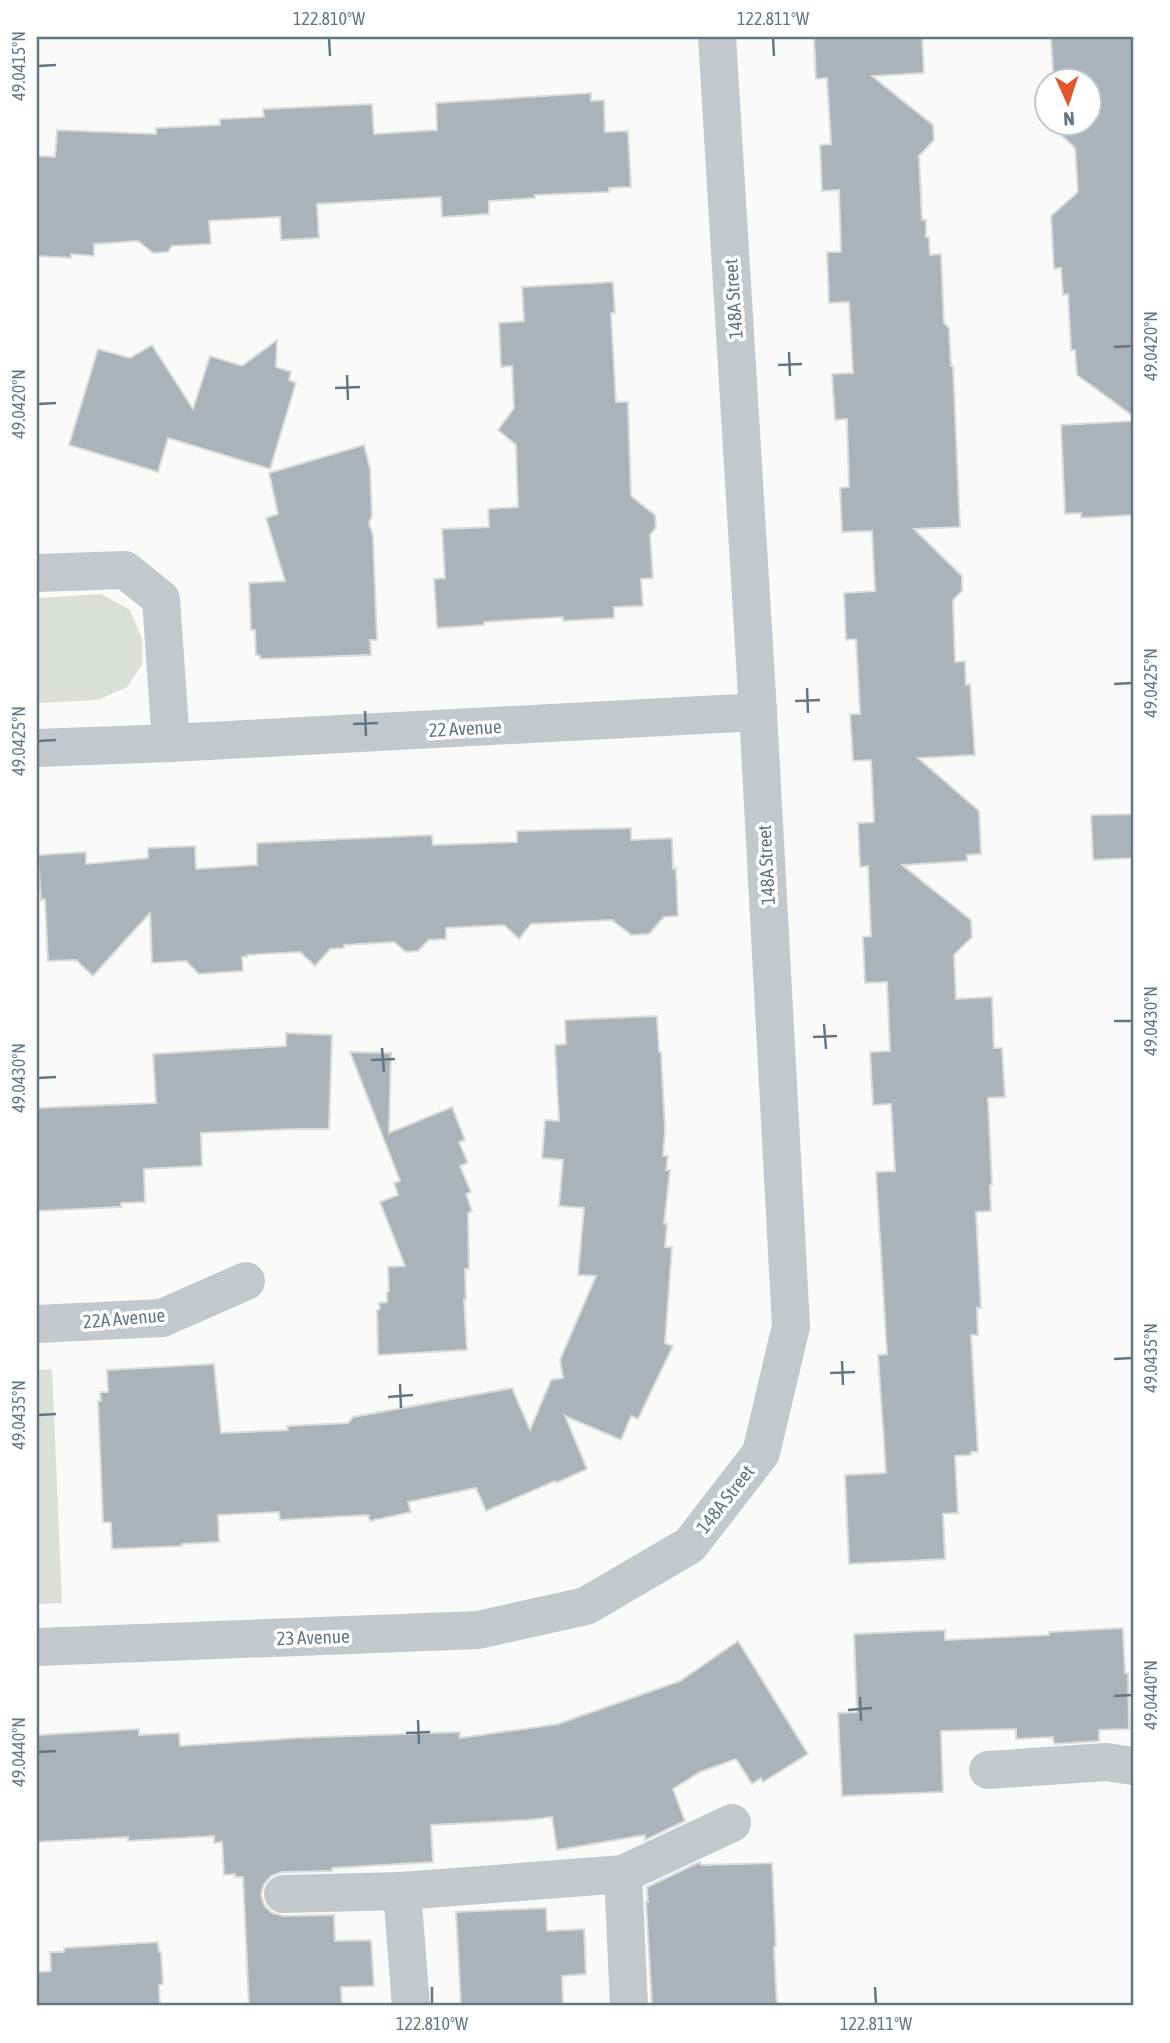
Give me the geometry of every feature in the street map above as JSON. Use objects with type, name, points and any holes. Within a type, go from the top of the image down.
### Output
[{"type":"street","name":"148A Street","points":[[586,1606],[690,1545],[761,1453],[791,1326],[758,712],[717,37]]},
{"type":"street","points":[[37,573],[125,570],[161,599],[171,743]]},
{"type":"street","name":"22 Avenue","points":[[37,748],[758,712]]},
{"type":"street","name":"22A Avenue","points":[[37,1324],[162,1318],[246,1281]]},
{"type":"street","name":"23 Avenue","points":[[37,1647],[478,1630],[586,1606]]},
{"type":"street","points":[[988,1770],[1106,1762],[1133,1766]]},
{"type":"street","points":[[284,1894],[402,1891],[623,1874],[732,1823]]},
{"type":"street","points":[[623,1874],[629,2006]]},
{"type":"street","points":[[402,1891],[411,2006]]},
{"type":"shaded area","points":[[101,594],[130,610],[142,639],[142,665],[127,687],[98,700],[37,703],[37,598]]},
{"type":"shaded area","points":[[52,1369],[62,1603],[37,1604],[37,1370]]},
{"type":"building","points":[[922,37],[924,73],[872,76],[933,125],[934,140],[919,156],[922,220],[926,220],[930,255],[941,254],[944,323],[949,328],[953,366],[960,527],[914,529],[962,576],[962,591],[953,600],[955,662],[965,661],[966,685],[970,684],[975,755],[918,758],[979,811],[981,854],[967,855],[967,861],[902,865],[971,920],[972,937],[954,955],[956,999],[992,997],[994,1048],[1002,1048],[1005,1097],[988,1098],[991,1211],[976,1212],[981,1308],[977,1308],[978,1335],[971,1335],[978,1452],[955,1456],[958,1513],[943,1514],[945,1559],[849,1564],[845,1475],[886,1473],[878,1355],[887,1354],[876,1172],[895,1171],[891,1104],[873,1105],[870,1052],[890,1051],[887,982],[865,983],[863,937],[871,936],[868,866],[860,867],[858,823],[874,822],[871,760],[853,761],[850,714],[860,714],[856,639],[846,640],[844,593],[875,591],[872,531],[842,532],[840,488],[849,487],[847,419],[835,420],[832,374],[853,373],[849,302],[829,303],[827,252],[841,252],[839,190],[822,191],[820,145],[831,144],[827,78],[816,79],[814,38]]},
{"type":"building","points":[[1051,37],[1133,37],[1133,416],[1077,375],[1075,350],[1071,350],[1068,294],[1063,295],[1061,268],[1054,269],[1051,216],[1078,192],[1075,148],[1062,136],[1104,136],[1104,66],[1053,66]]},
{"type":"building","points":[[591,93],[591,101],[604,100],[605,132],[628,131],[631,187],[609,188],[609,192],[535,195],[535,198],[489,201],[489,214],[442,217],[441,197],[317,204],[319,238],[281,240],[280,217],[209,221],[211,244],[172,246],[168,252],[153,253],[138,241],[94,244],[94,256],[37,256],[37,156],[55,157],[57,130],[156,134],[156,128],[220,125],[220,119],[264,117],[263,109],[372,104],[374,134],[437,130],[436,103]]},
{"type":"building","points":[[613,282],[615,313],[611,313],[616,402],[628,402],[631,496],[655,515],[656,528],[650,535],[653,578],[641,579],[643,606],[614,607],[614,618],[563,621],[563,617],[437,628],[434,579],[445,578],[442,529],[489,527],[488,509],[518,507],[516,445],[498,430],[514,408],[512,366],[501,367],[499,323],[524,321],[522,287]]},
{"type":"building","points":[[277,340],[276,367],[291,372],[289,380],[296,383],[270,469],[168,438],[158,472],[69,445],[98,349],[130,358],[152,345],[193,409],[210,356],[242,366]]},
{"type":"building","points":[[1133,421],[1133,515],[1081,518],[1081,513],[1065,514],[1061,425]]},
{"type":"building","points":[[364,445],[370,468],[372,516],[369,523],[373,536],[377,640],[370,640],[371,655],[260,659],[260,656],[256,655],[255,630],[251,630],[249,583],[285,581],[266,518],[278,514],[269,473]]},
{"type":"building","points":[[1133,814],[1133,858],[1093,860],[1091,815]]},
{"type":"building","points":[[631,828],[631,840],[672,838],[678,916],[664,917],[649,934],[631,935],[612,920],[531,924],[519,939],[504,925],[446,928],[446,939],[429,940],[418,951],[406,952],[394,942],[344,945],[344,948],[330,949],[315,966],[300,952],[247,955],[242,957],[243,971],[199,974],[186,961],[152,963],[150,913],[93,976],[76,960],[48,961],[45,899],[41,900],[38,855],[86,852],[86,864],[148,858],[148,848],[195,846],[196,869],[257,865],[257,843],[432,835],[433,845],[517,842],[517,831]]},
{"type":"building","points":[[657,1016],[665,1131],[663,1156],[668,1156],[666,1170],[670,1170],[664,1224],[667,1224],[665,1247],[672,1247],[665,1343],[673,1346],[638,1419],[631,1416],[621,1440],[565,1416],[587,1469],[486,1511],[476,1488],[408,1502],[411,1512],[370,1521],[368,1515],[280,1520],[279,1512],[218,1515],[219,1542],[112,1549],[111,1523],[103,1522],[98,1401],[101,1401],[100,1392],[108,1392],[107,1370],[214,1364],[221,1433],[288,1430],[287,1426],[348,1423],[353,1417],[512,1388],[530,1430],[551,1380],[563,1378],[560,1360],[596,1276],[578,1275],[584,1208],[559,1206],[563,1160],[542,1158],[545,1120],[559,1121],[555,1045],[566,1044],[565,1020]]},
{"type":"building","points":[[286,1033],[332,1035],[329,1129],[201,1133],[202,1166],[144,1169],[145,1202],[121,1203],[121,1207],[37,1211],[37,1108],[156,1103],[153,1054],[286,1046]]},
{"type":"building","points":[[350,1052],[391,1053],[389,1133],[452,1107],[465,1140],[459,1142],[468,1163],[460,1166],[471,1192],[466,1194],[472,1211],[468,1213],[469,1269],[465,1269],[467,1350],[378,1355],[377,1310],[380,1309],[379,1303],[387,1302],[388,1267],[405,1266],[380,1202],[398,1195],[394,1183],[400,1181]]},
{"type":"building","points":[[1123,1628],[1125,1673],[1128,1673],[1129,1729],[1099,1730],[1099,1741],[1054,1744],[1053,1737],[1016,1739],[1016,1729],[941,1731],[943,1792],[842,1796],[838,1713],[857,1712],[854,1634],[945,1630],[945,1640]]},
{"type":"building","points":[[738,1641],[808,1754],[763,1782],[761,1778],[752,1784],[736,1759],[700,1772],[673,1789],[685,1821],[645,1840],[645,1835],[557,1850],[552,1817],[431,1825],[433,1862],[332,1868],[332,1871],[282,1872],[271,1876],[264,1884],[261,1894],[264,1905],[272,1913],[284,1916],[334,1915],[335,1941],[371,1940],[374,1986],[341,1987],[342,2006],[249,2006],[243,1877],[235,1877],[235,1874],[224,1875],[222,1842],[214,1843],[214,1836],[37,1842],[37,1735],[139,1729],[139,1735],[179,1733],[180,1746],[296,1738],[460,1732],[460,1738],[558,1724],[680,1681]]},
{"type":"building","points":[[700,1862],[701,1865],[772,1863],[777,2006],[652,2006],[647,1887]]},
{"type":"building","points":[[546,1908],[547,1931],[584,1929],[586,1974],[562,1976],[563,2006],[461,2006],[456,1912]]},
{"type":"building","points":[[158,1942],[163,1984],[159,1985],[160,2006],[37,2006],[37,1972],[51,1971],[50,1952],[64,1952],[64,1948]]}]
